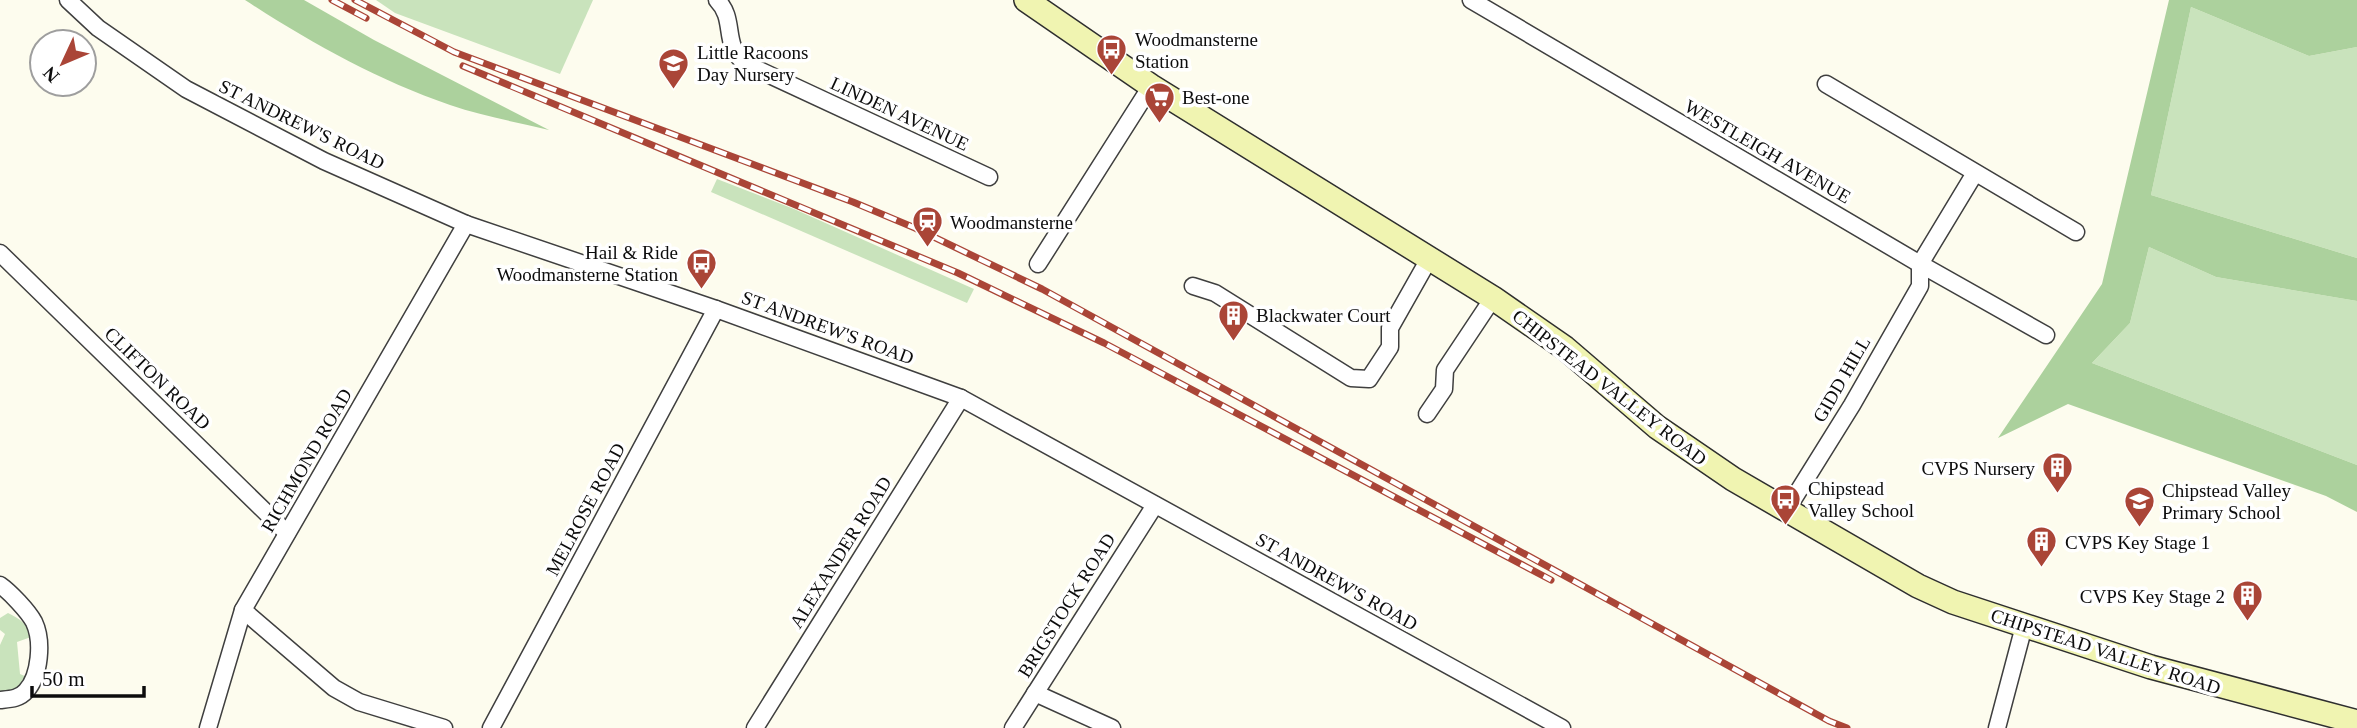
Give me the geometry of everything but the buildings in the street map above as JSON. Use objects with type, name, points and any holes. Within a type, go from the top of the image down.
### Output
[{"type":"main road","name":"CHIPSTEAD VALLEY ROAD","points":[[1026,0],[1151,86],[1493,298],[1565,348],[1657,427],[1733,480],[1935,594],[2164,671],[2357,722]]},
{"type":"street","name":"ST ANDREW'S ROAD","points":[[68,0],[98,28],[186,89],[324,161],[466,224],[716,309],[961,398],[1562,728]]},
{"type":"street","name":"LINDEN AVENUE","points":[[717,0],[727,15],[733,51],[746,64],[989,177]]},
{"type":"street","name":"WESTLEIGH AVENUE","points":[[1471,0],[2046,335]]},
{"type":"street","points":[[1826,84],[2076,232]]},
{"type":"street","points":[[1038,264],[1151,86]]},
{"type":"street","points":[[1920,264],[1975,173]]},
{"type":"street","name":"RICHMOND ROAD","points":[[208,728],[243,610],[466,224]]},
{"type":"street","name":"CLIFTON ROAD","points":[[0,253],[287,533]]},
{"type":"street","points":[[1193,286],[1215,293],[1352,377],[1369,379],[1390,347],[1390,328],[1429,259]]},
{"type":"street","name":"GIDD HILL","points":[[1786,511],[1852,405],[1920,286],[1920,264]]},
{"type":"street","points":[[1427,414],[1444,389],[1445,370],[1493,298]]},
{"type":"street","name":"MELROSE ROAD","points":[[491,728],[716,309]]},
{"type":"street","name":"ALEXANDER ROAD","points":[[755,728],[961,398]]},
{"type":"street","name":"BRIGSTOCK ROAD","points":[[1013,728],[1155,505]]},
{"type":"street","points":[[0,700],[14,699],[26,691],[35,676],[39,646],[34,622],[2,593]]},
{"type":"street","points":[[243,610],[334,688],[359,702],[444,728]]},
{"type":"street","points":[[1997,728],[2024,626]]},
{"type":"street","points":[[1035,693],[1112,728]]},
{"type":"green space","points":[[245,0],[304,0],[374,40],[549,130],[462,109],[396,84],[319,45]]},
{"type":"green space","points":[[376,0],[593,0],[560,74],[395,13]]},
{"type":"green space","points":[[2169,0],[2357,0],[2357,47],[2309,56],[2191,7],[2151,195],[2357,258],[2357,301],[2216,277],[2149,247],[2130,323],[2092,363],[2357,465],[2357,512],[2326,496],[2068,404],[1998,438],[2102,284]]},
{"type":"green space","points":[[2191,7],[2309,56],[2357,47],[2357,258],[2151,195]]},
{"type":"green space","points":[[717,179],[794,209],[974,289],[967,303],[711,192]]},
{"type":"green space","points":[[2149,247],[2216,277],[2357,301],[2357,465],[2092,363],[2130,323]]},
{"type":"green space","points":[[8,613],[23,622],[31,637],[17,642],[20,674],[27,677],[16,689],[0,692],[0,645],[5,634],[0,630],[0,618]]},
{"type":"railway","points":[[332,0],[366,18]]},
{"type":"railway","points":[[355,0],[454,52],[853,202],[915,228],[1042,289],[1829,721],[1847,728]]},
{"type":"railway","points":[[463,66],[958,273],[1104,343],[1551,580]]},
{"type":"place","name":"Woodmansterne Station","points":[[1112,77]]},
{"type":"place","name":"Little Racoons Day Nursery","points":[[674,90]]},
{"type":"place","name":"Best-one","points":[[1159,124]]},
{"type":"place","name":"Woodmansterne","points":[[927,249]]},
{"type":"place","name":"Hail & Ride Woodmansterne Station","points":[[701,290]]},
{"type":"place","name":"Blackwater Court","points":[[1233,342]]},
{"type":"place","name":"CVPS Nursery","points":[[2058,495]]},
{"type":"place","name":"Chipstead Valley School","points":[[1785,526]]},
{"type":"place","name":"Chipstead Valley Primary School","points":[[2139,528]]},
{"type":"place","name":"CVPS Key Stage 1","points":[[2042,569]]},
{"type":"place","name":"CVPS Key Stage 2","points":[[2248,623]]}]
